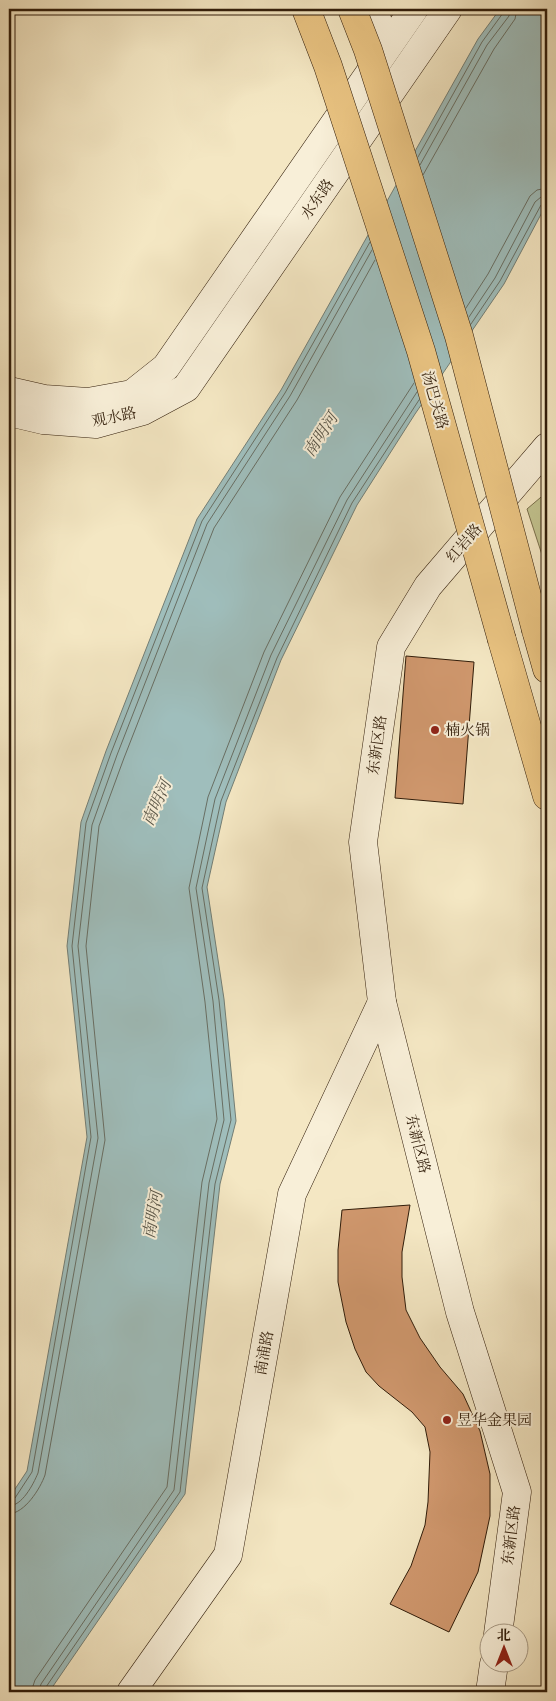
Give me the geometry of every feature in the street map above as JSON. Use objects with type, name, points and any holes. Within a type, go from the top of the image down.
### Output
[{"type":"highway","name":"汤巴关路","points":[[306,9],[328,66],[421,351],[547,796]]},
{"type":"highway","points":[[352,9],[368,50],[458,336],[547,669]]},
{"type":"street","points":[[378,9],[389,45]]},
{"type":"street","name":"水东路","points":[[166,368],[414,9]]},
{"type":"street","name":"水东路","points":[[186,388],[448,9]]},
{"type":"street","name":"观水路","points":[[9,391],[44,399],[88,402],[132,394],[166,368]]},
{"type":"street","name":"观水路","points":[[9,412],[43,420],[96,424],[143,411],[186,388]]},
{"type":"street","name":"红岩路","points":[[391,647],[428,586],[547,446]]},
{"type":"street","name":"东新区路","points":[[391,647],[363,842],[382,1002],[460,1312],[517,1492],[499,1624]]},
{"type":"street","name":"南浦路","points":[[131,1692],[228,1555],[292,1194],[382,1002]]},
{"type":"street","points":[[490,1692],[493,1674]]},
{"type":"green space","points":[[547,492],[547,570],[527,509]]},
{"type":"water","name":"南明河","points":[[500,9],[547,9],[547,203],[504,284],[415,414],[357,505],[281,660],[226,802],[207,887],[224,999],[236,1121],[220,1184],[185,1494],[49,1692],[9,1692],[9,1498],[27,1471],[87,1137],[67,946],[81,822],[106,751],[197,519],[281,390],[478,39]]},
{"type":"building","name":"楠火锅","points":[[406,656],[474,662],[463,804],[395,798]]},
{"type":"building","name":"昱华金果园","points":[[410,1205],[402,1252],[402,1277],[406,1310],[420,1338],[440,1367],[463,1394],[480,1431],[490,1474],[490,1516],[478,1572],[449,1632],[390,1604],[411,1566],[425,1525],[430,1452],[425,1427],[412,1412],[379,1386],[366,1372],[355,1349],[346,1322],[338,1282],[338,1250],[342,1210]]},
{"type":"place","name":"楠火锅","points":[[435,730]]},
{"type":"place","name":"昱华金果园","points":[[447,1420]]}]
